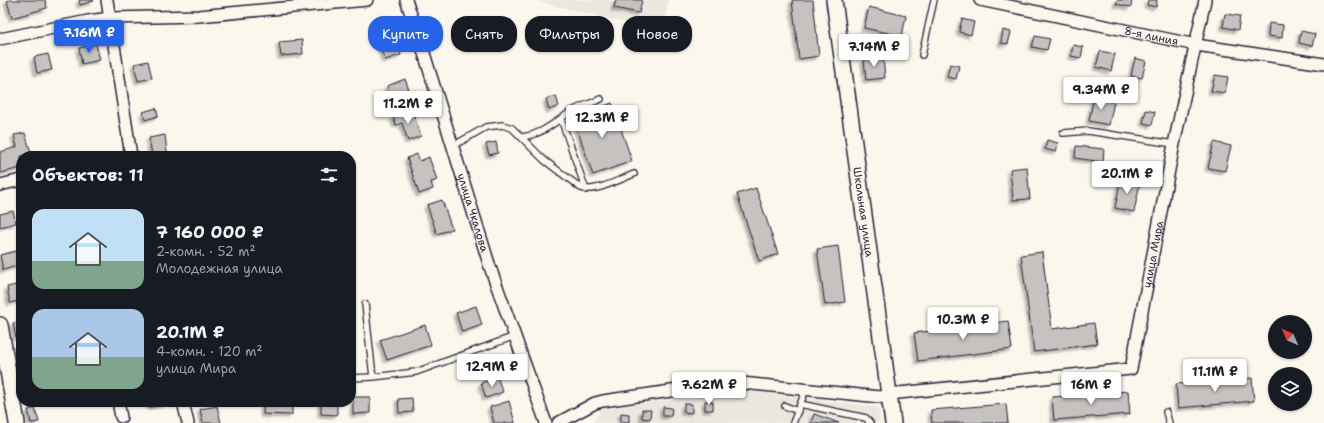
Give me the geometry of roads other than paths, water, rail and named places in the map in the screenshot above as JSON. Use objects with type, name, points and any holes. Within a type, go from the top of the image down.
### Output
[{"type":"street","points":[[107,0],[130,151]]},
{"type":"street","points":[[0,39],[110,18],[200,16],[367,0]]},
{"type":"street","name":"улица Чкалова","points":[[406,0],[490,268],[546,423]]},
{"type":"street","name":"Школьная улица","points":[[834,0],[893,423]]},
{"type":"street","name":"8-я линия","points":[[980,0],[1196,45],[1324,64]]},
{"type":"street","name":"улица Мира","points":[[890,396],[1131,369],[1174,144],[1205,0]]},
{"type":"street","points":[[0,185],[16,181]]},
{"type":"street","points":[[0,325],[2,347],[17,423]]},
{"type":"street","points":[[558,423],[595,403],[603,401],[732,382],[890,396]]},
{"type":"street","points":[[119,407],[121,416]]},
{"type":"street","points":[[184,407],[188,423]]},
{"type":"lane","points":[[922,55],[934,0]]},
{"type":"lane","points":[[523,137],[534,136],[573,111],[601,99]]},
{"type":"lane","points":[[561,119],[586,190]]},
{"type":"lane","points":[[453,146],[486,127],[502,125],[512,128],[523,137],[544,160],[581,188],[586,190],[596,188],[634,174]]},
{"type":"lane","points":[[1064,133],[1088,131],[1174,144]]},
{"type":"lane","points":[[365,304],[373,377]]},
{"type":"lane","points":[[356,378],[416,372],[514,336]]},
{"type":"lane","points":[[793,423],[806,389]]},
{"type":"lane","points":[[800,404],[866,418],[870,423]]},
{"type":"lane","points":[[785,406],[798,411]]},
{"type":"lane","points":[[1166,412],[1169,423]]}]
